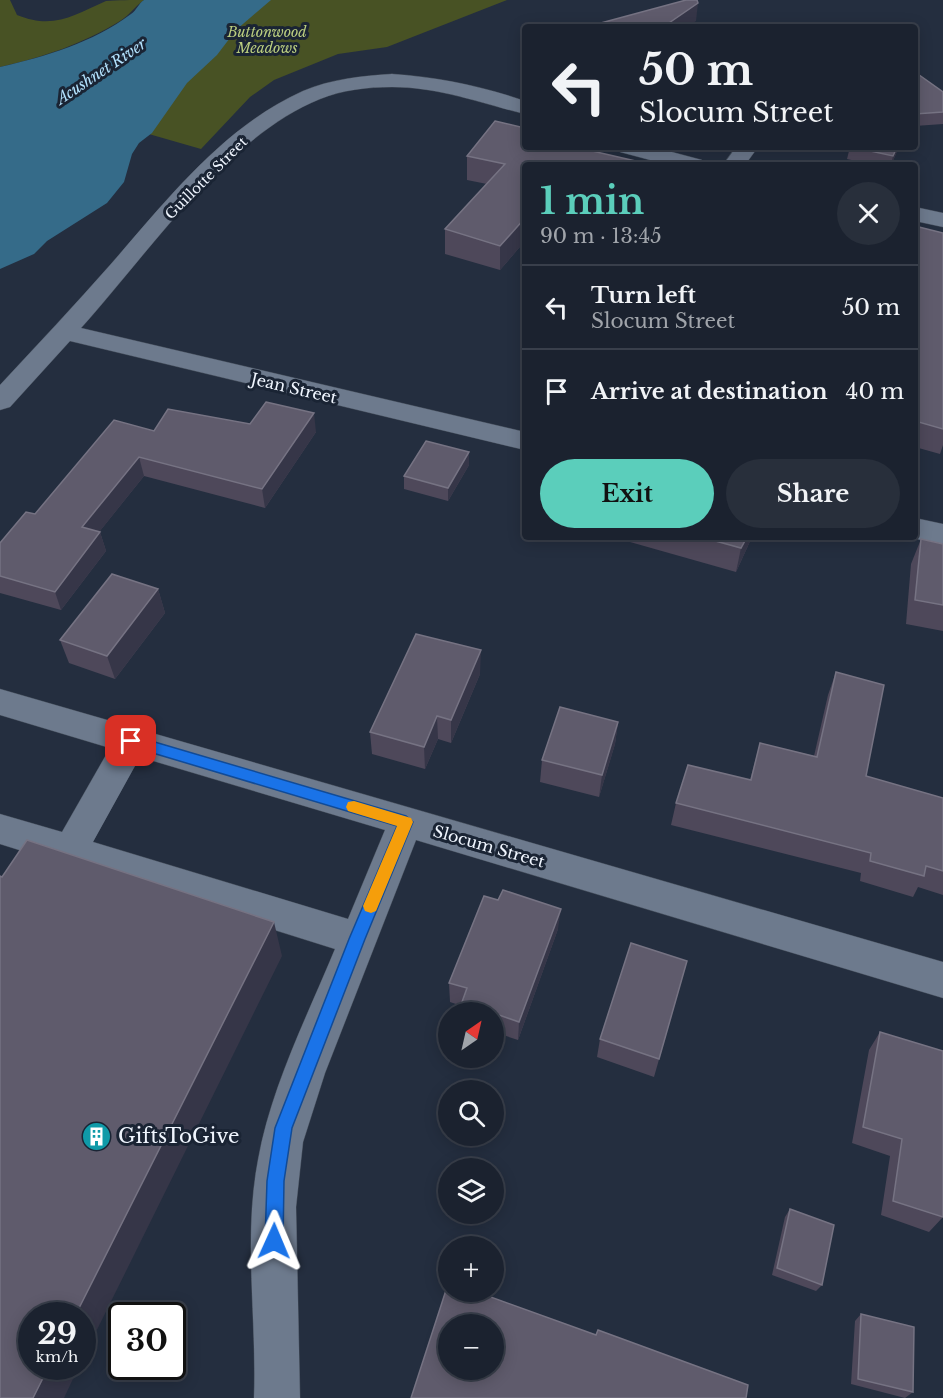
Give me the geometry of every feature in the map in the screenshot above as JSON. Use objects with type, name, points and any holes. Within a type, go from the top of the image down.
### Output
[{"type":"street","name":"Guillotte Street","points":[[0,401],[228,152],[293,104],[332,89],[372,82],[406,82],[462,88],[522,107]]},
{"type":"street","points":[[639,150],[683,162]]},
{"type":"street","points":[[918,215],[943,220]]},
{"type":"street","name":"Jean Street","points":[[64,332],[522,440]]},
{"type":"street","points":[[918,529],[943,535]]},
{"type":"street","name":"Slocum Street","points":[[0,702],[943,980]]},
{"type":"street","points":[[70,851],[131,741]]},
{"type":"street","points":[[277,1398],[279,1317],[274,1241],[276,1181],[284,1128],[357,939],[406,822]]},
{"type":"street","points":[[0,829],[357,939]]},
{"type":"green space","points":[[0,0],[10,0],[17,15],[42,21],[53,21],[74,16],[106,1],[144,0],[124,19],[77,43],[32,59],[0,67]]},
{"type":"green space","name":"Buttonwood Meadows","points":[[252,0],[507,0],[387,47],[338,54],[274,80],[250,97],[201,149],[114,124]]},
{"type":"water","name":"Acushnet River","points":[[144,0],[271,0],[236,30],[217,55],[187,83],[152,133],[139,143],[132,154],[124,182],[107,203],[47,241],[34,254],[0,269],[0,67],[52,53],[85,41],[131,14]]},
{"type":"building","points":[[686,0],[697,0],[698,3],[667,24],[597,24]]},
{"type":"building","points":[[918,74],[943,92],[943,112],[918,114]]},
{"type":"building","points":[[495,121],[522,127],[522,150],[588,150],[640,162],[522,162],[522,221],[500,246],[445,229],[505,164],[467,156]]},
{"type":"building","points":[[866,150],[896,150],[893,156]]},
{"type":"building","points":[[918,227],[943,233],[943,429],[918,422]]},
{"type":"building","points":[[266,402],[314,413],[262,489],[139,457],[82,527],[100,532],[55,592],[0,576],[0,543],[26,512],[35,514],[114,420],[154,431],[168,409],[250,424]]},
{"type":"building","points":[[426,441],[469,452],[448,488],[404,476]]},
{"type":"building","points":[[921,539],[943,544],[943,605],[915,600]]},
{"type":"building","points":[[712,540],[745,540],[741,548]]},
{"type":"building","points":[[112,574],[158,589],[107,656],[60,640]]},
{"type":"building","points":[[416,634],[481,650],[451,720],[437,716],[424,747],[370,732]]},
{"type":"building","points":[[836,672],[884,685],[866,776],[943,798],[943,871],[926,866],[924,876],[870,861],[871,853],[676,803],[688,765],[751,780],[760,743],[817,757]]},
{"type":"building","points":[[560,707],[618,722],[602,775],[542,760]]},
{"type":"building","name":"GiftsToGive","points":[[27,840],[274,922],[82,1302],[18,1302],[18,1380],[42,1380],[33,1398],[0,1398],[0,876],[2,877]]},
{"type":"building","points":[[503,890],[561,909],[519,1022],[504,1017],[504,1002],[462,1002],[467,988],[449,983],[484,896],[498,900]]},
{"type":"building","points":[[631,943],[687,961],[659,1059],[600,1039]]},
{"type":"building","points":[[880,1032],[943,1051],[943,1217],[893,1201],[902,1139],[863,1127]]},
{"type":"building","points":[[790,1209],[834,1225],[822,1285],[777,1268]]},
{"type":"building","points":[[442,1302],[504,1302],[596,1335],[598,1330],[748,1385],[746,1398],[411,1398],[438,1315],[438,1380],[504,1380],[504,1314],[438,1314]]},
{"type":"building","points":[[861,1314],[914,1327],[913,1392],[858,1379]]},
{"type":"slow traffic","points":[[354,807],[406,822],[371,906]]},
{"type":"place","name":"GiftsToGive","points":[[97,1136]]},
{"type":"route","points":[[131,741],[406,822],[357,939],[284,1128],[276,1181],[274,1241]]}]
